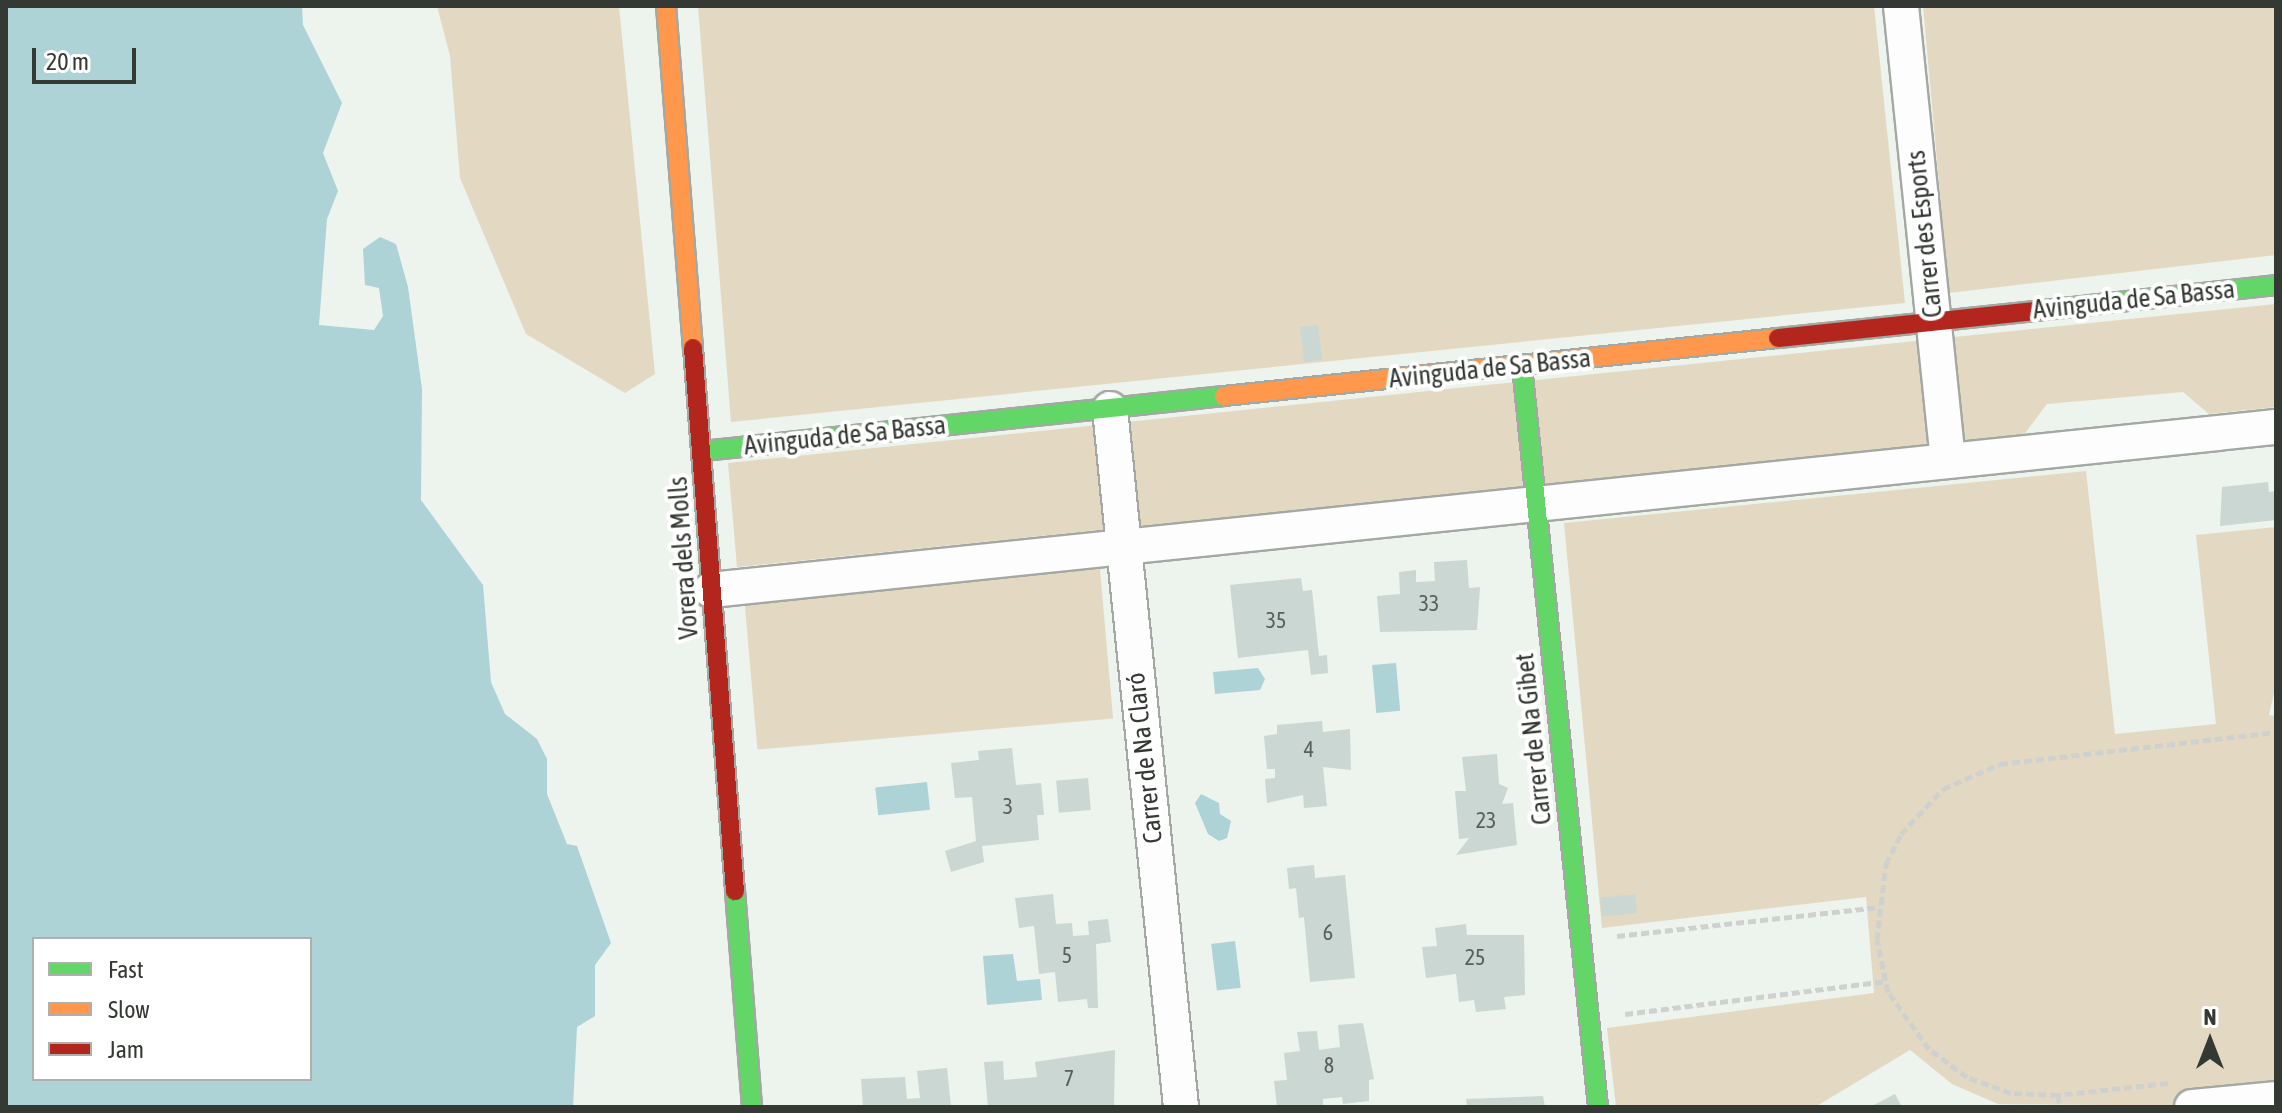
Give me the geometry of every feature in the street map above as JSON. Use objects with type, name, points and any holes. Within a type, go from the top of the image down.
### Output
[{"type":"street","name":"Vorera dels Molls","points":[[666,6],[752,1107]]},
{"type":"street","name":"Carrer des Esports","points":[[1901,6],[1948,461]]},
{"type":"street","name":"Avinguda de Sa Bassa","points":[[703,451],[2276,285]]},
{"type":"street","name":"Carrer de Na Gibet","points":[[1522,366],[1598,1107]]},
{"type":"street","name":"Carrer de Na Claró","points":[[1110,409],[1181,1107]]},
{"type":"street","points":[[711,590],[2276,427]]},
{"type":"street","points":[[2186,1094],[2276,1099]]},
{"type":"path","points":[[2186,1094],[2011,1093],[1967,1077],[1929,1049],[1888,992],[1877,940],[1886,864],[1901,834],[1943,789],[2000,764],[2276,732]]},
{"type":"path","points":[[1580,940],[1879,907]]},
{"type":"path","points":[[1589,1019],[1886,981]]},
{"type":"path","points":[[2058,1095],[2060,1107]]},
{"type":"shaded area","points":[[437,6],[619,6],[655,374],[625,393],[526,334],[460,178],[450,56]]},
{"type":"shaded area","points":[[698,6],[1874,6],[1905,303],[731,422]]},
{"type":"shaded area","points":[[1923,6],[2276,6],[2276,255],[1949,293]]},
{"type":"shaded area","points":[[2276,304],[2276,407],[2209,414],[2183,392],[2047,404],[2023,436],[737,567],[728,463]]},
{"type":"shaded area","points":[[2086,471],[2115,734],[2216,724],[2196,535],[2276,527],[2276,684],[2269,715],[2276,716],[2276,1107],[1998,1104],[1952,1084],[1910,1050],[1815,1107],[1616,1107],[1607,1028],[1874,993],[1866,897],[1602,928],[1564,523]]},
{"type":"shaded area","points":[[1100,569],[1113,718],[757,750],[744,600]]},
{"type":"water","points":[[6,6],[302,6],[303,25],[342,103],[323,153],[338,191],[327,219],[319,325],[374,330],[383,316],[379,288],[365,285],[363,249],[380,237],[396,244],[408,287],[422,389],[421,500],[483,585],[491,682],[505,714],[537,739],[547,759],[547,794],[567,844],[577,846],[611,943],[595,965],[595,1016],[577,1027],[573,1107],[6,1107]]},
{"type":"water","points":[[1396,663],[1400,711],[1376,713],[1372,665]]},
{"type":"water","points":[[1258,668],[1265,679],[1260,690],[1215,694],[1213,672]]},
{"type":"water","points":[[927,782],[930,810],[878,815],[875,787]]},
{"type":"water","points":[[1201,794],[1219,803],[1220,814],[1231,821],[1227,838],[1219,841],[1208,834],[1195,803]]},
{"type":"water","points":[[1235,941],[1241,988],[1217,991],[1211,944]]},
{"type":"water","points":[[1013,954],[1017,981],[1040,979],[1042,1000],[987,1005],[983,956]]},
{"type":"building","points":[[1318,325],[1322,360],[1304,362],[1300,327]]},
{"type":"building","points":[[2268,482],[2269,492],[2276,491],[2276,520],[2220,526],[2222,487]]},
{"type":"building","points":[[1467,560],[1469,588],[1480,587],[1477,630],[1380,632],[1377,596],[1400,594],[1399,572],[1416,570],[1416,582],[1435,581],[1434,562]]},
{"type":"building","points":[[1301,578],[1303,591],[1312,590],[1319,656],[1327,655],[1328,673],[1311,675],[1308,650],[1238,658],[1230,585]]},
{"type":"building","points":[[1322,721],[1323,732],[1350,729],[1351,770],[1323,767],[1327,806],[1304,808],[1303,795],[1267,803],[1265,779],[1275,778],[1275,769],[1267,769],[1264,736],[1277,734],[1277,725]]},
{"type":"building","points":[[1012,748],[1016,785],[1041,783],[1044,815],[1037,815],[1039,840],[982,846],[984,862],[951,872],[945,851],[976,841],[972,797],[955,798],[951,763],[979,760],[978,751]]},
{"type":"building","points":[[1497,754],[1499,784],[1508,788],[1502,804],[1513,803],[1517,845],[1456,855],[1469,838],[1459,839],[1455,791],[1466,791],[1462,757]]},
{"type":"building","points":[[1088,778],[1091,810],[1059,813],[1056,781]]},
{"type":"building","points":[[1314,865],[1315,878],[1345,875],[1355,978],[1310,982],[1304,917],[1299,918],[1296,888],[1289,889],[1287,868]]},
{"type":"building","points":[[1053,894],[1056,924],[1072,923],[1073,936],[1089,935],[1088,921],[1108,919],[1111,942],[1096,944],[1098,1008],[1088,1008],[1087,999],[1058,1002],[1055,972],[1039,974],[1034,926],[1019,928],[1015,898]]},
{"type":"building","points":[[1635,894],[1637,913],[1602,917],[1600,898]]},
{"type":"building","points":[[1466,924],[1467,935],[1524,935],[1525,995],[1504,997],[1506,1009],[1476,1012],[1474,1000],[1459,1002],[1456,974],[1426,978],[1422,947],[1437,946],[1435,928]]},
{"type":"building","points":[[1363,1023],[1374,1079],[1369,1080],[1369,1101],[1343,1104],[1342,1097],[1323,1099],[1323,1105],[1277,1107],[1274,1081],[1287,1080],[1284,1053],[1300,1051],[1297,1032],[1317,1031],[1319,1050],[1340,1047],[1338,1025]]},
{"type":"building","points":[[1115,1050],[1114,1107],[988,1107],[984,1062],[1003,1061],[1004,1080],[1037,1077],[1035,1062]]},
{"type":"building","points":[[947,1068],[951,1107],[863,1107],[861,1079],[905,1077],[907,1099],[920,1098],[917,1071]]},
{"type":"building","points":[[1895,1094],[1902,1107],[1870,1107]]},
{"type":"building","points":[[1543,1096],[1545,1107],[1467,1107],[1466,1099]]},
{"type":"traffic: fast","points":[[2090,305],[2276,285]]},
{"type":"traffic: fast","points":[[1522,366],[1598,1107]]},
{"type":"traffic: fast","points":[[703,451],[1224,396]]},
{"type":"traffic: fast","points":[[735,891],[752,1107]]},
{"type":"traffic: slow","points":[[666,6],[693,348]]},
{"type":"traffic: slow","points":[[1224,396],[1778,338]]},
{"type":"traffic: jam","points":[[1778,338],[2090,305]]},
{"type":"traffic: jam","points":[[693,348],[735,891]]}]
